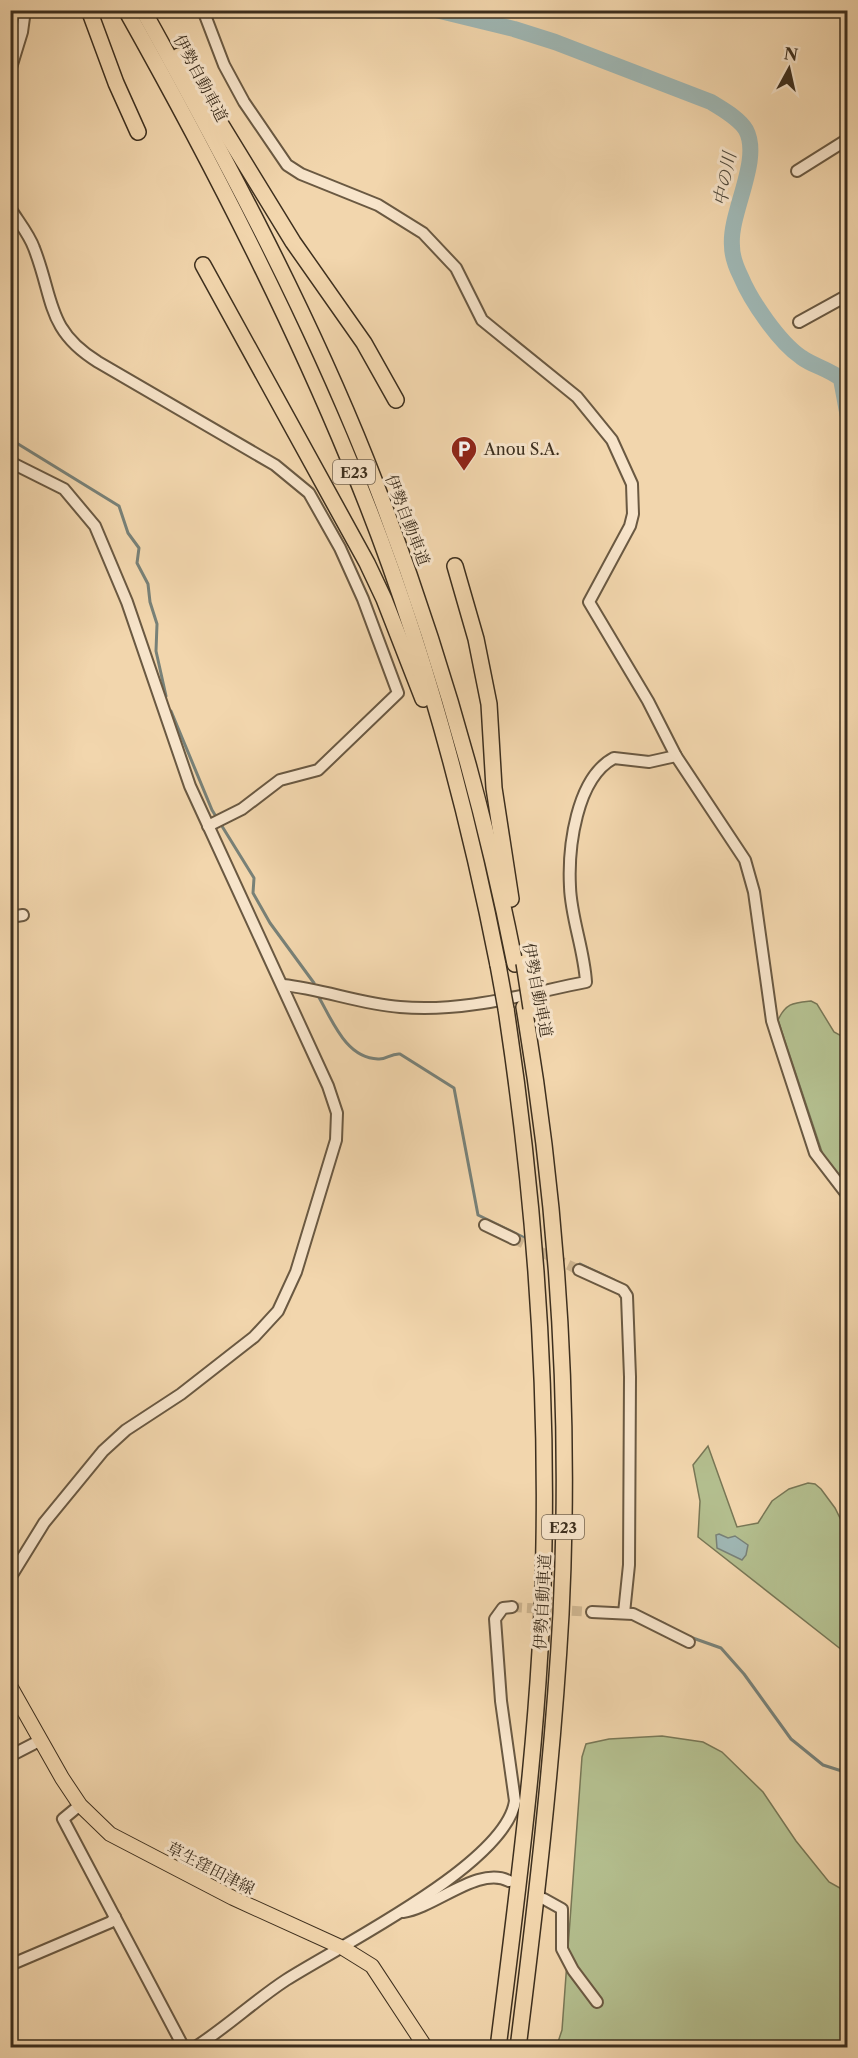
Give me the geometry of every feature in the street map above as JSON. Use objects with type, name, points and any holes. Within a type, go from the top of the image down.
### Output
[{"type":"highway","points":[[89,10],[116,83],[138,132]]},
{"type":"highway","name":"伊勢自動車道","points":[[126,10],[226,196],[346,452],[405,609],[460,797],[498,965],[522,1115],[536,1253],[543,1366],[544,1542],[531,1768],[498,2048]]},
{"type":"highway","name":"伊勢自動車道","points":[[143,10],[275,259],[369,467],[420,604],[452,706],[520,963],[528,1008],[557,1261],[563,1446],[563,1543],[550,1755],[518,2048]]},
{"type":"highway","points":[[151,10],[293,242],[364,342],[396,400]]},
{"type":"highway","points":[[203,265],[371,572],[407,655],[452,784],[460,797]]},
{"type":"highway","points":[[455,566],[476,639],[489,704],[494,788],[520,963]]},
{"type":"main road","name":"草生窪田津線","points":[[10,1686],[62,1778],[80,1805],[110,1834],[172,1868],[343,1948],[372,1966],[426,2048]]},
{"type":"street","points":[[10,71],[22,32],[25,10]]},
{"type":"street","points":[[203,10],[224,65],[244,102],[287,165],[307,177],[378,205],[423,233],[456,268],[482,320],[577,397],[612,440],[632,484],[633,514],[630,526],[589,602],[648,701],[676,756],[745,860],[754,892],[772,1021],[815,1153],[848,1196]]},
{"type":"street","points":[[798,171],[848,140]]},
{"type":"street","points":[[10,208],[35,250],[52,309],[66,338],[98,362],[275,465],[314,499],[363,599],[393,675],[398,693],[334,757],[318,770],[280,780],[242,809],[211,825]]},
{"type":"street","points":[[799,322],[848,295]]},
{"type":"street","points":[[10,462],[64,489],[95,526],[127,602],[180,761],[328,1086],[337,1120],[334,1150],[288,1292],[278,1311],[254,1337],[181,1394],[126,1430],[103,1451],[44,1523],[10,1578]]},
{"type":"street","points":[[283,985],[319,990],[389,1006],[437,1008],[475,1004],[586,982],[570,885],[573,831],[587,788],[597,769],[614,758],[649,762],[676,756]]},
{"type":"street","points":[[10,917],[23,915]]},
{"type":"street","points":[[485,1225],[514,1239]]},
{"type":"street","points":[[579,1270],[623,1290],[627,1296],[630,1377],[629,1565],[624,1613]]},
{"type":"street","points":[[194,2048],[286,1981],[400,1912],[475,1860],[513,1812],[515,1793],[501,1701],[495,1618],[503,1608],[512,1607]]},
{"type":"street","points":[[592,1612],[639,1616],[689,1642]]},
{"type":"street","points":[[10,1756],[41,1740]]},
{"type":"street","points":[[80,1805],[63,1818],[184,2048]]},
{"type":"street","points":[[400,1912],[424,1906],[487,1877],[501,1877],[509,1881]]},
{"type":"street","points":[[544,1899],[562,1909],[562,1949],[573,1970],[597,2001]]},
{"type":"street","points":[[12,1961],[111,1922],[115,1917]]},
{"type":"green space","points":[[811,1001],[817,1004],[834,1032],[847,1039],[847,1185],[824,1158],[778,1020],[787,1007],[799,1002]]},
{"type":"green space","points":[[708,1446],[737,1527],[758,1523],[772,1501],[789,1489],[808,1483],[815,1484],[821,1489],[835,1508],[847,1532],[847,1654],[698,1537],[700,1501],[693,1465]]},
{"type":"green space","points":[[662,1736],[703,1742],[722,1752],[763,1792],[796,1841],[829,1882],[847,1892],[847,2047],[556,2048],[562,2030],[582,1757],[586,1744],[609,1739]]},
{"type":"water","points":[[716,1535],[728,1538],[735,1536],[748,1545],[746,1555],[742,1560],[717,1548]]},
{"type":"waterway","name":"中の川","points":[[436,10],[514,29],[555,42],[711,102],[739,122],[746,130],[750,142],[750,156],[732,233],[732,250],[736,266],[759,309],[784,342],[806,360],[841,379],[848,417]]},
{"type":"waterway","points":[[10,439],[119,506],[128,533],[139,548],[137,563],[148,584],[150,602],[157,624],[156,651],[166,696]]},
{"type":"waterway","points":[[171,711],[212,810],[254,878],[253,893],[270,923],[314,983]]},
{"type":"waterway","points":[[317,994],[341,1036],[357,1052],[378,1059],[400,1054],[454,1088],[478,1215],[527,1239]]},
{"type":"waterway","points":[[580,1264],[614,1280]]},
{"type":"waterway","points":[[636,1610],[665,1624]]},
{"type":"waterway","points":[[690,1637],[721,1648],[744,1674],[791,1739],[823,1765],[848,1773]]},
{"type":"tunnel","points":[[514,1239],[579,1270]]},
{"type":"tunnel","points":[[512,1607],[592,1612]]},
{"type":"place","name":"Anou S.A.","points":[[464,472]]}]
